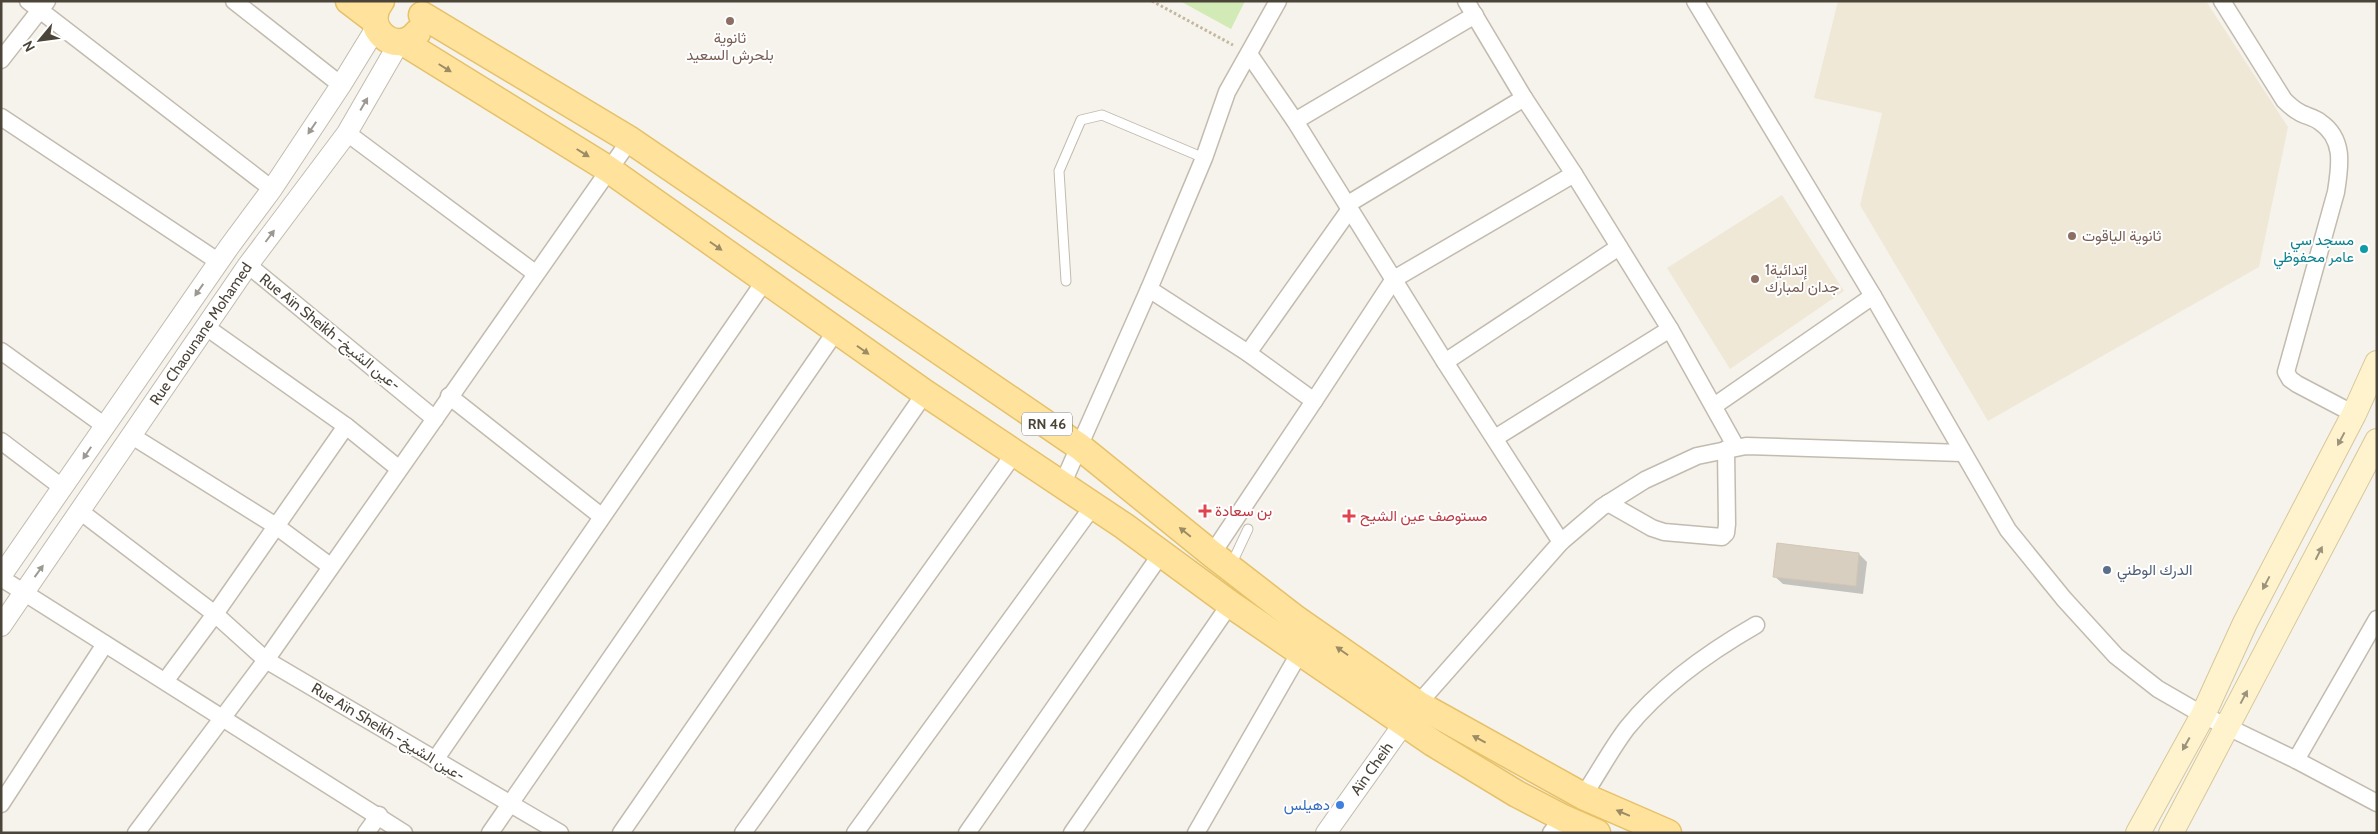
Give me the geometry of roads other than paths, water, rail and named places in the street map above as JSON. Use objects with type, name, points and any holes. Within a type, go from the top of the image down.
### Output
[{"type":"main road","points":[[349,1],[377,16],[385,39],[401,42],[410,40],[420,29],[419,8]]},
{"type":"main road","name":"RN 46","points":[[419,8],[630,140],[1080,447],[1296,619],[1411,714],[1557,825],[1598,833]]},
{"type":"main road","name":"RN 46","points":[[401,42],[608,169],[766,279],[836,331],[1093,506],[1300,652],[1411,714],[1583,796],[1668,833]]},
{"type":"main road","points":[[2138,833],[2202,715],[2245,623],[2354,414],[2377,363]]},
{"type":"main road","points":[[2171,833],[2377,441]]},
{"type":"street","points":[[234,1],[341,85]]},
{"type":"street","points":[[1062,485],[1150,289],[1204,158],[1227,92],[1278,1]]},
{"type":"street","points":[[1696,1],[1873,296],[2008,530],[2064,599],[2116,656],[2158,689],[2202,715],[2296,760],[2377,803]]},
{"type":"street","points":[[2222,1],[2284,100],[2298,112],[2320,122],[2334,136],[2339,147],[2340,166],[2336,192],[2286,372],[2290,379],[2297,384],[2354,414]]},
{"type":"street","points":[[1,60],[38,4],[272,189]]},
{"type":"street","points":[[1295,121],[1471,8],[1524,98],[1574,174],[1670,329],[1714,406],[1731,448],[1727,524],[1726,533],[1722,537],[1664,532],[1652,528],[1608,504]]},
{"type":"street","name":"Rue Chaounane Mohamed","points":[[1,577],[219,262],[272,189],[341,85],[377,16]]},
{"type":"street","name":"Rue Chaounane Mohamed","points":[[1,626],[248,265],[347,133],[401,42]]},
{"type":"street","points":[[1249,54],[1295,121],[1445,362],[1561,542]]},
{"type":"street","points":[[1248,353],[1349,206],[1524,98]]},
{"type":"street","points":[[1,117],[219,262]]},
{"type":"street","points":[[347,133],[535,273]]},
{"type":"street","points":[[136,833],[220,718],[266,660],[398,468],[435,419],[448,396],[630,140]]},
{"type":"street","points":[[1221,561],[1314,401],[1394,279],[1574,174]]},
{"type":"street","points":[[1445,362],[1619,247]]},
{"type":"street","name":"Rue Aïn Sheikh -عين الشيخ-","points":[[248,265],[435,419]]},
{"type":"street","points":[[435,760],[601,516],[766,279]]},
{"type":"street","points":[[1150,289],[1248,353],[1314,401]]},
{"type":"street","points":[[1714,406],[1873,296]]},
{"type":"street","points":[[206,327],[346,426],[398,468]]},
{"type":"street","points":[[1495,438],[1670,329]]},
{"type":"street","points":[[490,833],[836,331]]},
{"type":"street","points":[[1,351],[105,426]]},
{"type":"street","points":[[621,833],[925,393]]},
{"type":"street","points":[[448,396],[601,516]]},
{"type":"street","points":[[166,680],[215,614],[346,426]]},
{"type":"street","points":[[132,436],[276,526],[330,566]]},
{"type":"street","points":[[1,441],[63,488]]},
{"type":"street","points":[[1411,714],[1561,542],[1608,504],[1645,480],[1697,456],[1731,448],[1962,453]]},
{"type":"street","points":[[743,833],[1014,454]]},
{"type":"street","points":[[855,833],[1093,506]]},
{"type":"street","name":"Rue Aïn Sheikh -عين الشيخ-","points":[[80,512],[215,614],[266,660],[560,833]]},
{"type":"street","points":[[967,833],[1161,554]]},
{"type":"street","points":[[1,577],[105,644],[166,680],[220,718],[379,815],[404,833]]},
{"type":"street","points":[[1072,833],[1230,604]]},
{"type":"street","points":[[2296,760],[2377,619]]},
{"type":"street","points":[[1583,796],[1627,729],[1645,708],[1683,674],[1729,640],[1756,625]]},
{"type":"street","points":[[1,804],[105,644]]},
{"type":"street","points":[[1196,833],[1300,652]]},
{"type":"street","name":"Aïn Cheih","points":[[1326,833],[1411,714]]},
{"type":"street","points":[[366,833],[379,815]]},
{"type":"lane","points":[[1066,282],[1059,171],[1081,120],[1102,114],[1204,158]]},
{"type":"lane","points":[[1221,561],[1248,529]]},
{"type":"place","name":"ثانوية بلحرش السعيد","points":[[730,21]]},
{"type":"place","name":"ثانوية الياقوت","points":[[2072,236]]},
{"type":"place","name":"مسجد سي عامر محفوظي","points":[[2364,249]]},
{"type":"place","name":"1إتدائية جدان لمبارك","points":[[1755,279]]},
{"type":"place","name":"بن سعادة","points":[[1205,511]]},
{"type":"place","name":"مستوصف عين الشيح","points":[[1349,516]]},
{"type":"place","name":"الدرك الوطني","points":[[2107,570]]},
{"type":"place","name":"دهيلس","points":[[1340,805]]}]
